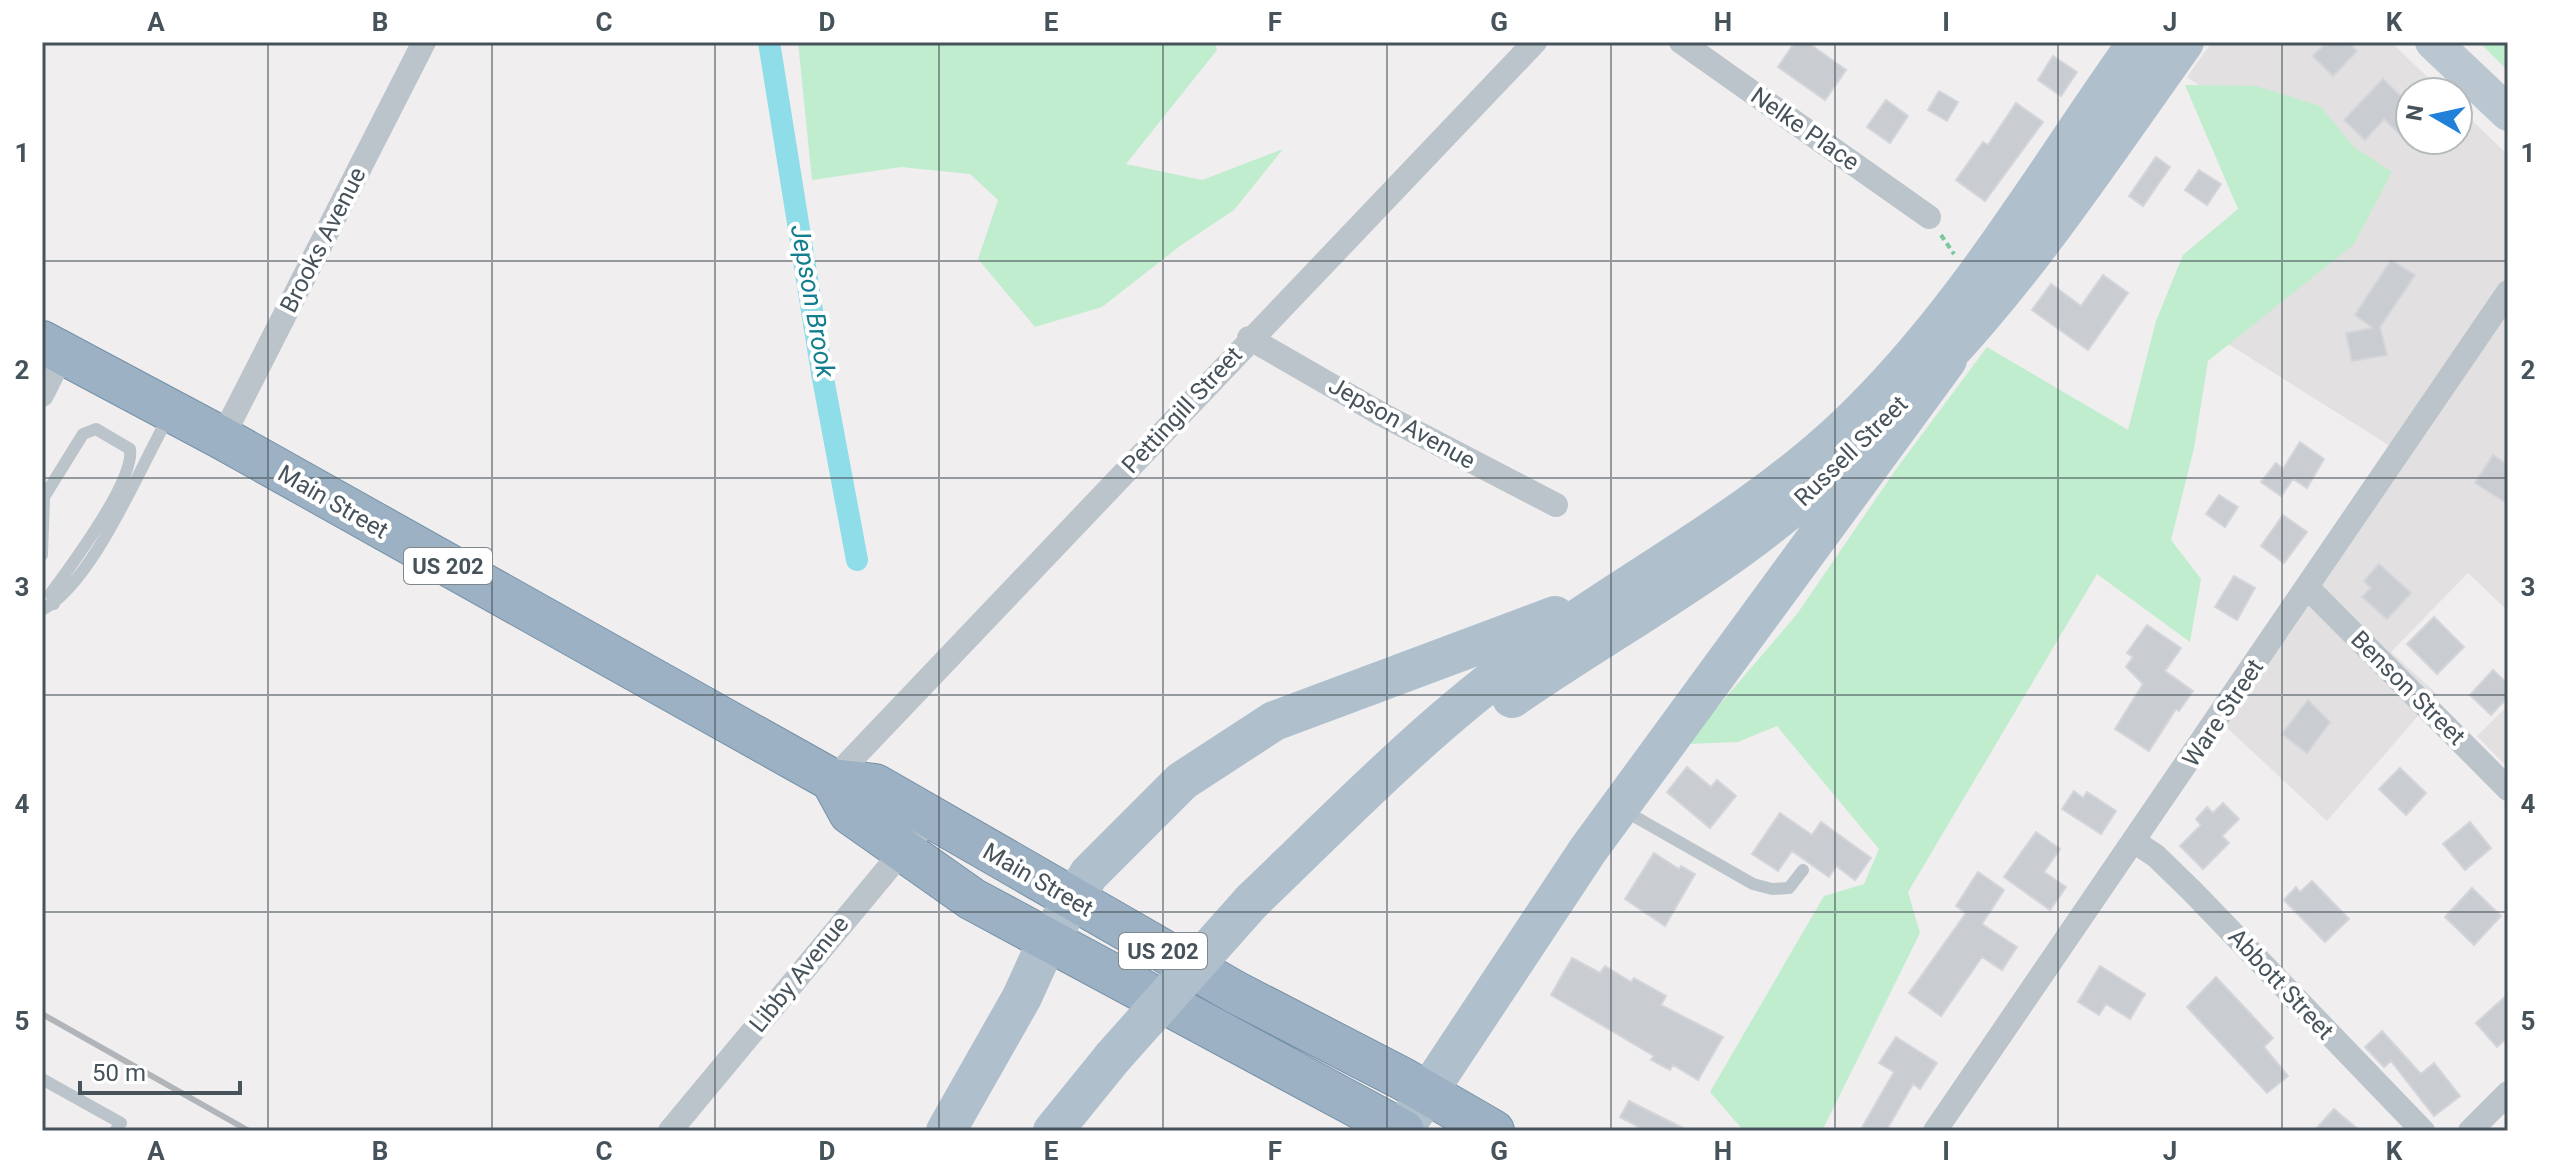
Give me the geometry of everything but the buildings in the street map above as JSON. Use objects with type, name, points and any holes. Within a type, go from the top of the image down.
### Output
[{"type":"highway","name":"Main Street","points":[[52,347],[222,438],[832,780],[875,785],[1235,992],[1493,1131]]},
{"type":"highway","name":"Main Street","points":[[832,780],[850,813],[972,899],[1402,1131]]},
{"type":"main road","name":"Russell Street","points":[[1053,1131],[1113,1057],[1252,901],[1453,710],[1528,653],[1731,520],[1814,456],[1889,384],[1950,309],[2138,42]]},
{"type":"main road","name":"Russell Street","points":[[1344,813],[1528,686],[1713,569],[1804,500],[1970,332],[2051,230],[2184,42]]},
{"type":"main road","points":[[2433,42],[2508,113]]},
{"type":"main road","points":[[1402,1131],[1429,1095],[1531,934],[1618,808],[1970,332]]},
{"type":"main road","points":[[946,1131],[1022,997],[1047,942],[1089,874],[1182,781],[1274,721],[1541,622],[1670,559]]},
{"type":"street","name":"Brooks Avenue","points":[[222,438],[424,42]]},
{"type":"street","name":"Pettingill Street","points":[[832,780],[1249,338],[1535,42]]},
{"type":"street","name":"Nelke Place","points":[[1681,42],[1929,217]]},
{"type":"street","name":"Ware Street","points":[[1935,1131],[2508,292]]},
{"type":"street","name":"Jepson Avenue","points":[[1249,338],[1381,414],[1556,505]]},
{"type":"street","points":[[42,395],[52,347]]},
{"type":"street","name":"Benson Street","points":[[2307,587],[2508,789]]},
{"type":"street","name":"Libby Avenue","points":[[670,1131],[930,818]]},
{"type":"street","name":"Abbott Street","points":[[2135,842],[2156,856],[2193,892],[2423,1131]]},
{"type":"street","points":[[2470,1131],[2508,1093]]},
{"type":"lane","points":[[48,607],[89,560],[172,411]]},
{"type":"lane","points":[[42,487],[78,426],[96,423],[137,446],[144,459]]},
{"type":"lane","points":[[42,555],[44,497],[83,434],[96,429],[130,449],[132,460],[114,497],[51,593],[48,607]]},
{"type":"lane","points":[[1618,808],[1753,884],[1772,889],[1789,888],[1803,870]]},
{"type":"lane","points":[[42,1079],[121,1123],[115,1131]]},
{"type":"path","points":[[1929,217],[1960,262]]},
{"type":"shaded area","points":[[2212,42],[2391,42],[2426,76],[2394,76],[2394,156],[2474,156],[2474,122],[2508,155],[2508,611],[2468,573],[2391,652],[2437,694],[2327,821],[2225,726],[2409,458],[2222,340],[2332,179],[2187,77]]},
{"type":"shaded area","points":[[2508,705],[2508,768],[2477,736]]},
{"type":"green space","points":[[798,42],[1215,42],[1217,50],[1126,164],[1202,180],[1283,149],[1234,210],[1180,246],[1102,307],[1035,327],[978,259],[998,200],[970,174],[901,167],[812,180]]},
{"type":"green space","points":[[2479,42],[2508,42],[2508,71]]},
{"type":"green space","points":[[2185,85],[2256,86],[2320,106],[2355,148],[2392,172],[2354,244],[2208,361],[2194,448],[2171,540],[2201,579],[2190,642],[2097,574],[1908,892],[1920,933],[1822,1131],[1744,1131],[1710,1092],[1824,896],[1864,884],[1879,849],[1777,726],[1738,742],[1686,744],[1797,614],[1897,468],[1987,347],[2128,430],[2156,321],[2183,255],[2238,209]]},
{"type":"waterway","name":"Jepson Brook","points":[[769,42],[822,373],[857,560]]},
{"type":"railway","points":[[42,1014],[249,1131]]}]
